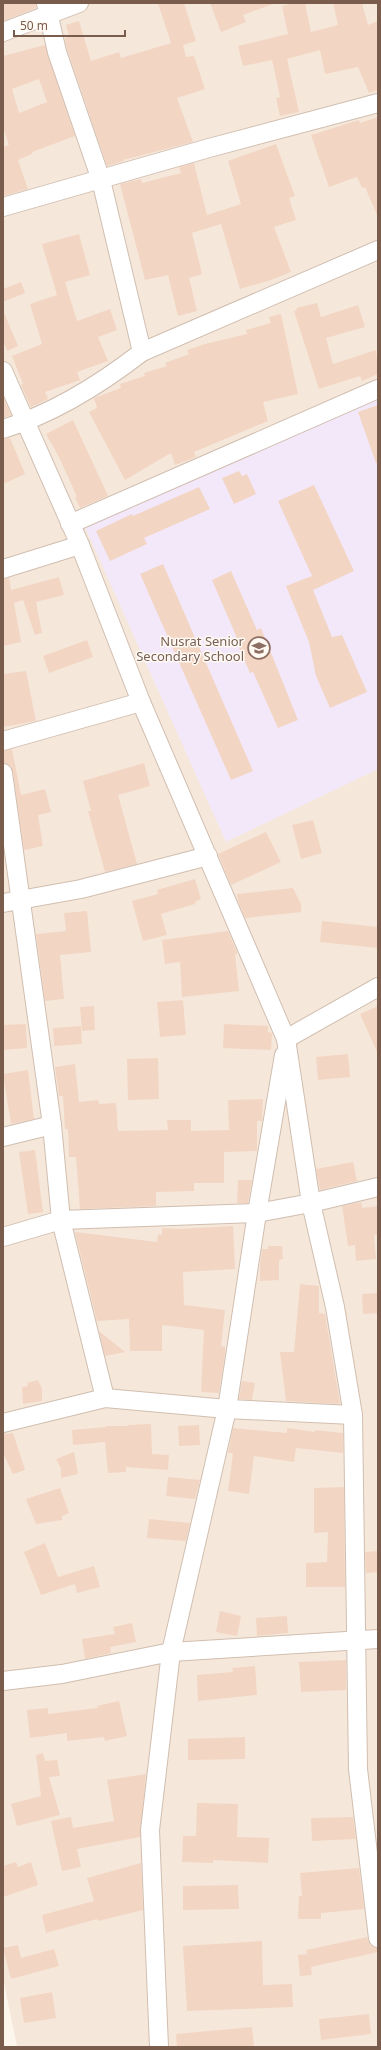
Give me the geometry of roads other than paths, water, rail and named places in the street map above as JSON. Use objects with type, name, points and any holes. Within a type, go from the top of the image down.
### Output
[{"type":"street","points":[[3,32],[47,8],[78,3]]},
{"type":"street","points":[[47,8],[57,52],[100,180],[142,352]]},
{"type":"street","points":[[3,207],[209,148],[378,103]]},
{"type":"street","points":[[3,429],[25,422],[109,378],[142,352],[378,250]]},
{"type":"street","points":[[3,371],[80,545],[141,702],[286,1039],[311,1203],[335,1307],[354,1414],[358,1640],[358,1769],[378,1938]]},
{"type":"street","points":[[70,524],[378,389]]},
{"type":"street","points":[[3,569],[80,545]]},
{"type":"street","points":[[3,741],[141,702]]},
{"type":"street","points":[[3,773],[52,1125],[61,1220],[105,1398]]},
{"type":"street","points":[[3,903],[81,889],[208,856]]},
{"type":"street","points":[[286,1039],[378,987]]},
{"type":"street","points":[[159,2047],[150,1830],[171,1652],[227,1409],[257,1213],[286,1039]]},
{"type":"street","points":[[3,1137],[52,1125]]},
{"type":"street","points":[[3,1237],[61,1220],[257,1213],[311,1203],[378,1187]]},
{"type":"street","points":[[3,1423],[105,1398],[227,1409],[354,1414]]},
{"type":"street","points":[[3,1681],[62,1674],[171,1652],[378,1638]]},
{"type":"place","name":"Nusrat Senior Secondary School","points":[[259,648]]}]
